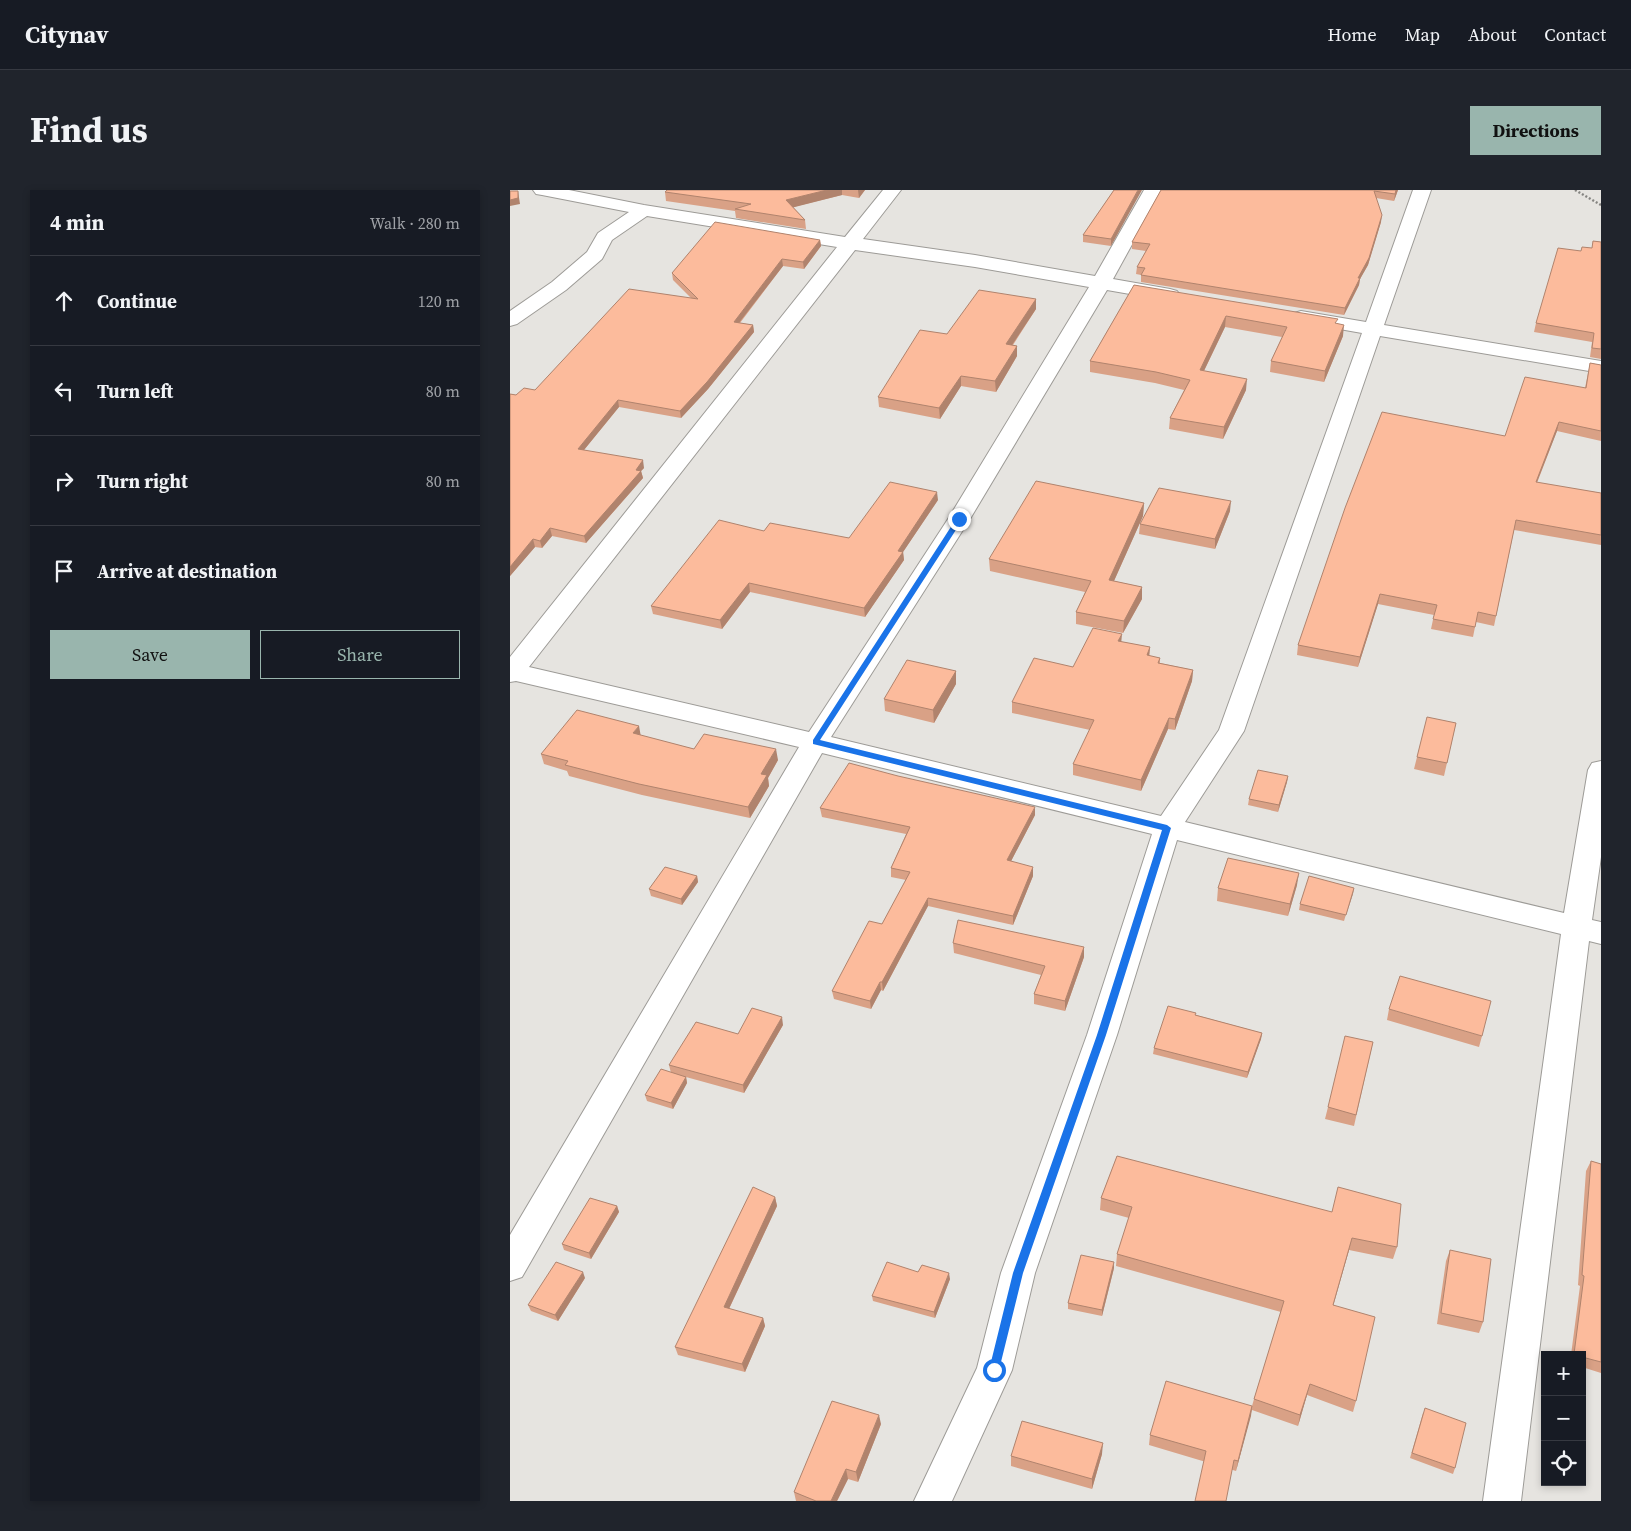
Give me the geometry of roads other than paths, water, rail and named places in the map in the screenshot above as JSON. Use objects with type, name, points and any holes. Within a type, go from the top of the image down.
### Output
[{"type":"street","points":[[542,190],[644,210],[848,243],[975,261],[1188,298]]},
{"type":"street","points":[[892,190],[848,243],[638,515],[511,673],[815,742],[1588,931]]},
{"type":"street","points":[[510,1266],[815,742],[959,519],[1101,283],[1152,190]]},
{"type":"street","points":[[933,1501],[994,1370],[1018,1273],[1102,1035],[1167,828],[1231,731],[1422,190]]},
{"type":"street","points":[[510,320],[559,286],[595,255],[605,237],[644,210]]},
{"type":"street","points":[[1286,315],[1601,367]]},
{"type":"street","points":[[1502,1501],[1588,931],[1601,770]]}]
